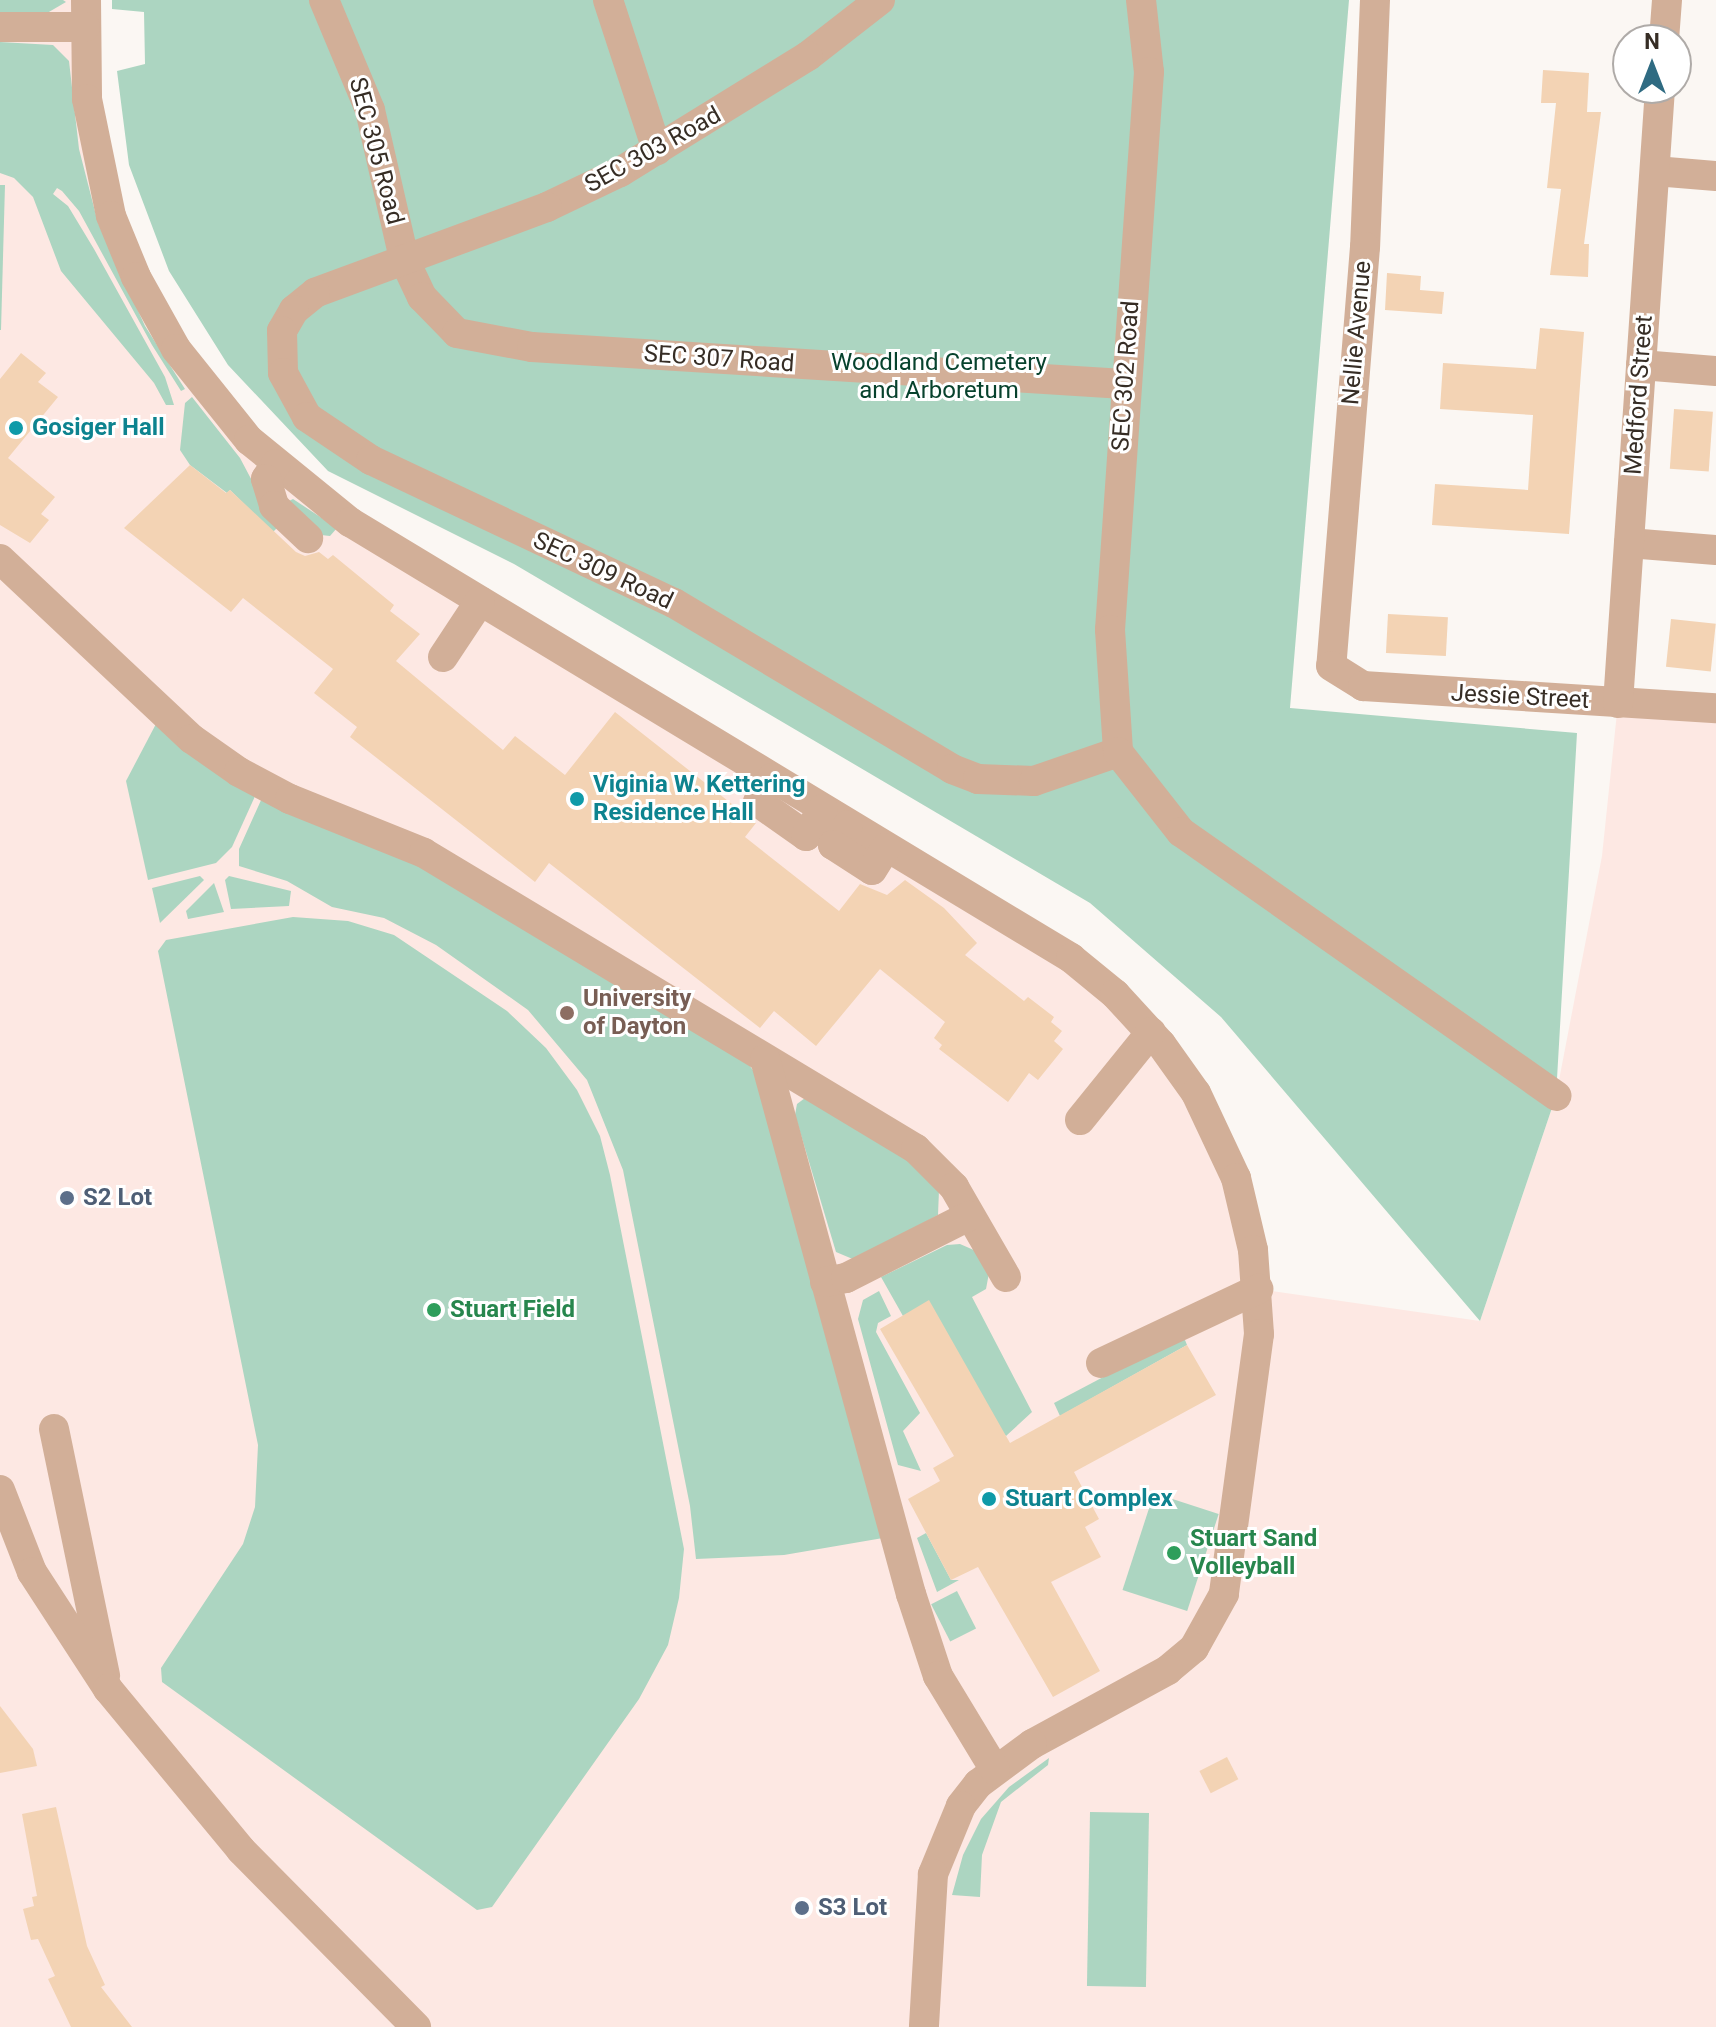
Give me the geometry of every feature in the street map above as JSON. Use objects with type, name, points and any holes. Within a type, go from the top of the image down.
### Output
[{"type":"street","name":"SEC 305 Road","points":[[324,0],[370,110],[404,259]]},
{"type":"street","points":[[608,0],[657,150]]},
{"type":"street","name":"SEC 303 Road","points":[[404,259],[547,207],[657,150],[808,56],[880,0]]},
{"type":"street","name":"SEC 302 Road","points":[[1118,752],[1110,630],[1124,384],[1149,72],[1141,0]]},
{"type":"street","name":"Nellie Avenue","points":[[1331,666],[1365,247],[1375,0]]},
{"type":"street","points":[[1665,24],[1667,0]]},
{"type":"street","points":[[0,27],[86,13],[96,158],[129,263],[195,378],[276,464],[350,522],[1071,958],[1151,1032],[1196,1093],[1220,1140],[1236,1178],[1258,1289],[1256,1376],[1224,1594],[1213,1621],[1194,1648],[1168,1670],[1065,1724],[995,1770],[956,1814],[935,1864],[924,2027]]},
{"type":"street","name":"Medford Street","points":[[1618,703],[1659,104]]},
{"type":"street","points":[[1655,171],[1716,176]]},
{"type":"street","name":"SEC 307 Road","points":[[404,259],[436,316],[457,333],[485,342],[1124,384]]},
{"type":"street","name":"SEC 309 Road","points":[[404,259],[334,282],[294,310],[282,331],[283,373],[291,394],[307,417],[331,436],[430,492],[674,603],[952,769],[978,779],[1034,781],[1118,752]]},
{"type":"street","points":[[1641,365],[1716,371]]},
{"type":"street","points":[[276,464],[266,479],[272,503],[308,538]]},
{"type":"street","points":[[1629,543],[1716,550]]},
{"type":"street","points":[[0,559],[192,739],[239,772],[290,799],[424,853],[927,1158],[954,1187],[1006,1277]]},
{"type":"street","points":[[443,657],[480,601]]},
{"type":"street","name":"Jessie Street","points":[[1331,666],[1363,686],[1716,708]]},
{"type":"street","points":[[1118,752],[1181,832],[1556,1096]]},
{"type":"street","points":[[1080,1120],[1151,1032]]},
{"type":"street","points":[[765,1059],[825,1282],[938,1676],[995,1770]]},
{"type":"street","points":[[825,1282],[846,1278],[969,1216]]},
{"type":"street","points":[[1101,1363],[1258,1289]]},
{"type":"street","points":[[54,1429],[108,1689]]},
{"type":"street","points":[[0,1490],[32,1572],[108,1689],[241,1850],[416,2027]]},
{"type":"shaded area","name":"University of Dayton","points":[[0,0],[75,0],[86,150],[239,445],[1071,958],[1196,1093],[1258,1289],[1480,1321],[1556,1096],[1602,856],[1618,703],[1716,708],[1716,2027],[0,2027]]},
{"type":"green space","points":[[0,0],[66,2],[42,16],[0,14]]},
{"type":"green space","name":"Woodland Cemetery and Arboretum","points":[[112,0],[1349,0],[1290,708],[1577,733],[1556,1096],[1480,1321],[1221,1017],[1090,903],[514,564],[328,471],[228,365],[169,271],[129,165],[117,71],[145,64],[144,12],[112,9]]},
{"type":"green space","points":[[0,42],[53,45],[69,61],[79,149],[98,223],[145,326],[185,389],[181,391],[152,345],[79,211],[62,191],[57,188],[53,194],[68,206],[94,249],[165,377],[174,405],[166,405],[154,383],[61,271],[33,197],[14,178],[0,173]]},
{"type":"green space","points":[[0,185],[5,185],[1,330],[0,330]]},
{"type":"green space","points":[[192,397],[240,458],[277,528],[273,532],[230,490],[227,493],[190,465],[180,450],[185,403]]},
{"type":"green space","points":[[293,499],[337,528],[330,536],[321,535],[287,502]]},
{"type":"green space","points":[[157,722],[256,794],[232,847],[216,863],[148,880],[126,781]]},
{"type":"green space","points":[[262,798],[407,858],[749,1065],[756,1074],[883,1538],[784,1555],[696,1559],[690,1506],[623,1170],[587,1080],[528,1010],[436,945],[384,918],[332,907],[287,881],[239,866],[239,849]]},
{"type":"green space","points":[[200,876],[204,880],[160,923],[152,888]]},
{"type":"green space","points":[[229,876],[291,891],[289,906],[231,909],[225,880]]},
{"type":"green space","points":[[214,883],[224,912],[188,919],[186,911]]},
{"type":"green space","name":"Stuart Field","points":[[293,917],[348,921],[394,935],[507,1011],[546,1048],[577,1090],[600,1136],[610,1175],[684,1549],[679,1598],[668,1645],[639,1699],[492,1907],[477,1910],[162,1682],[161,1668],[243,1544],[255,1507],[258,1445],[158,951],[166,940]]},
{"type":"green space","points":[[805,1098],[904,1155],[939,1190],[938,1215],[855,1260],[836,1252],[795,1115],[797,1104]]},
{"type":"green space","points":[[960,1244],[976,1251],[989,1273],[986,1289],[972,1297],[1032,1412],[1006,1436],[903,1316],[881,1277],[947,1245]]},
{"type":"green space","points":[[879,1291],[891,1316],[878,1323],[876,1332],[920,1413],[903,1431],[921,1471],[898,1465],[858,1319],[863,1300]]},
{"type":"green space","points":[[1183,1335],[1187,1345],[1060,1416],[1054,1403]]},
{"type":"green space","name":"Stuart Sand Volleyball","points":[[1154,1493],[1219,1514],[1187,1611],[1122,1590]]},
{"type":"green space","points":[[926,1533],[951,1580],[959,1580],[937,1592],[917,1538]]},
{"type":"green space","points":[[957,1591],[976,1628],[950,1642],[931,1604]]},
{"type":"green space","points":[[1049,1758],[1048,1765],[1001,1802],[982,1855],[980,1897],[952,1895],[963,1855],[981,1819],[1009,1787]]},
{"type":"green space","points":[[1090,1812],[1149,1813],[1146,1987],[1087,1986]]},
{"type":"building","points":[[1543,70],[1589,73],[1587,112],[1601,112],[1584,244],[1589,244],[1588,277],[1550,275],[1561,189],[1547,188],[1556,103],[1541,103]]},
{"type":"building","points":[[1387,273],[1421,276],[1420,290],[1444,292],[1442,314],[1385,310]]},
{"type":"building","points":[[1540,328],[1584,332],[1569,534],[1432,525],[1435,484],[1528,490],[1533,415],[1440,409],[1443,363],[1536,369]]},
{"type":"building","name":"Gosiger Hall","points":[[21,353],[46,373],[38,382],[58,397],[8,458],[55,497],[41,514],[49,520],[30,543],[0,525],[0,379]]},
{"type":"building","points":[[1674,409],[1713,412],[1709,472],[1670,469]]},
{"type":"building","name":"Viginia W. Kettering Residence Hall","points":[[190,465],[226,493],[230,490],[296,552],[305,556],[319,552],[328,559],[333,555],[394,605],[390,611],[420,634],[396,661],[503,750],[515,736],[565,775],[615,712],[756,823],[745,837],[839,911],[860,884],[887,895],[905,880],[944,908],[977,943],[965,955],[1024,1001],[1028,997],[1054,1017],[1051,1022],[1062,1031],[1054,1041],[1063,1049],[1038,1080],[1029,1073],[1008,1102],[939,1049],[942,1045],[934,1038],[945,1022],[880,969],[816,1046],[774,1011],[760,1028],[549,863],[535,882],[350,737],[357,727],[314,693],[333,669],[243,598],[231,612],[124,528]]},
{"type":"building","points":[[1388,614],[1448,617],[1446,656],[1386,653]]},
{"type":"building","points":[[1671,619],[1716,624],[1711,671],[1666,667]]},
{"type":"building","name":"Stuart Complex","points":[[929,1300],[1010,1443],[1187,1345],[1216,1395],[1074,1472],[1099,1519],[1085,1527],[1101,1557],[1051,1582],[1100,1671],[1053,1697],[978,1567],[951,1580],[908,1499],[940,1481],[933,1468],[954,1456],[880,1329]]},
{"type":"building","points":[[0,1706],[33,1749],[37,1766],[0,1773]]},
{"type":"building","points":[[1227,1757],[1238,1779],[1211,1793],[1199,1771]]},
{"type":"building","points":[[56,1807],[87,1946],[105,1985],[101,1987],[132,2027],[71,2027],[48,1979],[55,1976],[38,1939],[31,1940],[23,1909],[34,1906],[32,1897],[37,1896],[22,1814]]},
{"type":"place","name":"Gosiger Hall","points":[[16,428]]},
{"type":"place","name":"Viginia W. Kettering Residence Hall","points":[[577,799]]},
{"type":"place","name":"University of Dayton","points":[[567,1013]]},
{"type":"place","name":"S2 Lot","points":[[67,1198]]},
{"type":"place","name":"Stuart Field","points":[[434,1310]]},
{"type":"place","name":"Stuart Complex","points":[[989,1499]]},
{"type":"place","name":"Stuart Sand Volleyball","points":[[1174,1553]]},
{"type":"place","name":"S3 Lot","points":[[802,1908]]}]
